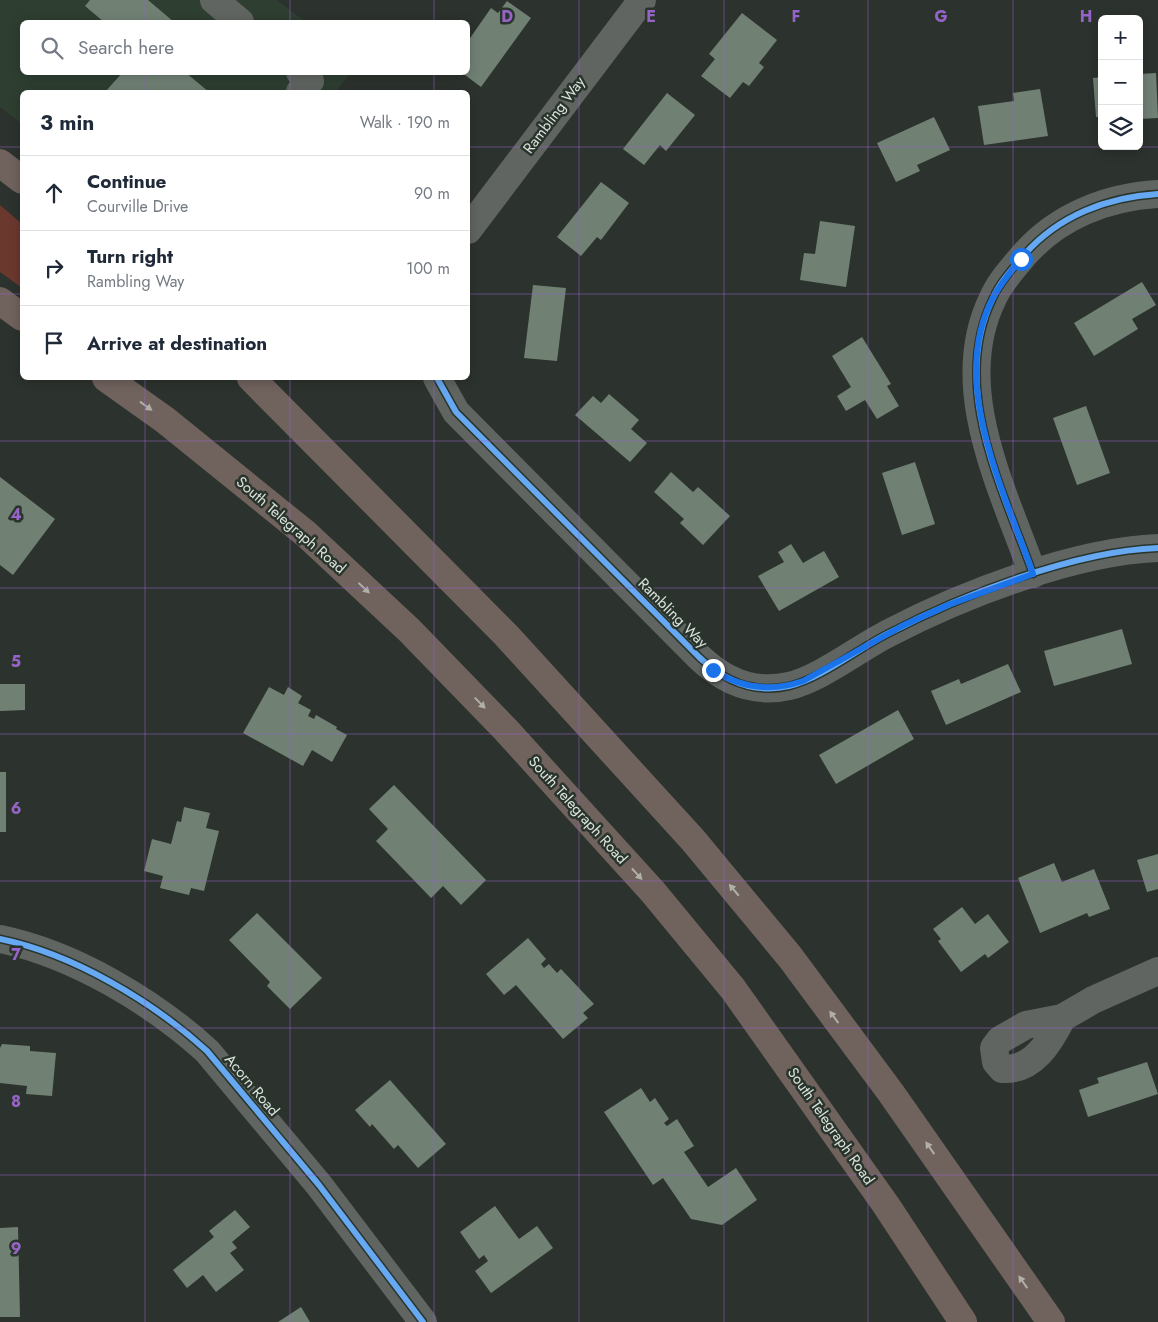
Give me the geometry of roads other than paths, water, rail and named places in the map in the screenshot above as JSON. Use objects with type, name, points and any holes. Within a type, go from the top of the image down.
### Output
[{"type":"highway","points":[[0,163],[20,178]]},
{"type":"highway","points":[[0,301],[20,316]]},
{"type":"highway","name":"South Telegraph Road","points":[[109,380],[165,420],[306,534],[409,630],[506,730],[653,892],[733,989],[886,1205],[963,1322]]},
{"type":"highway","points":[[253,380],[506,635],[693,840],[790,957],[891,1093],[1051,1322]]},
{"type":"street","points":[[214,0],[238,20]]},
{"type":"street","name":"Rambling Way","points":[[470,227],[637,2]]},
{"type":"street","points":[[302,90],[310,81],[303,75]]},
{"type":"street","points":[[1033,574],[992,456],[978,408],[977,352],[984,321],[993,297],[1006,278],[1038,240],[1056,226],[1104,203],[1158,194]]},
{"type":"street","name":"Rambling Way","points":[[437,380],[456,412],[699,657],[713,670],[737,683],[760,688],[776,688],[803,681],[902,626],[948,605],[1033,574],[1113,553],[1158,548]]},
{"type":"street","name":"Acorn Road","points":[[0,939],[46,952],[134,996],[186,1032],[207,1051],[319,1185],[423,1322]]},
{"type":"street","points":[[1062,1018],[1120,987],[1158,971]]}]
